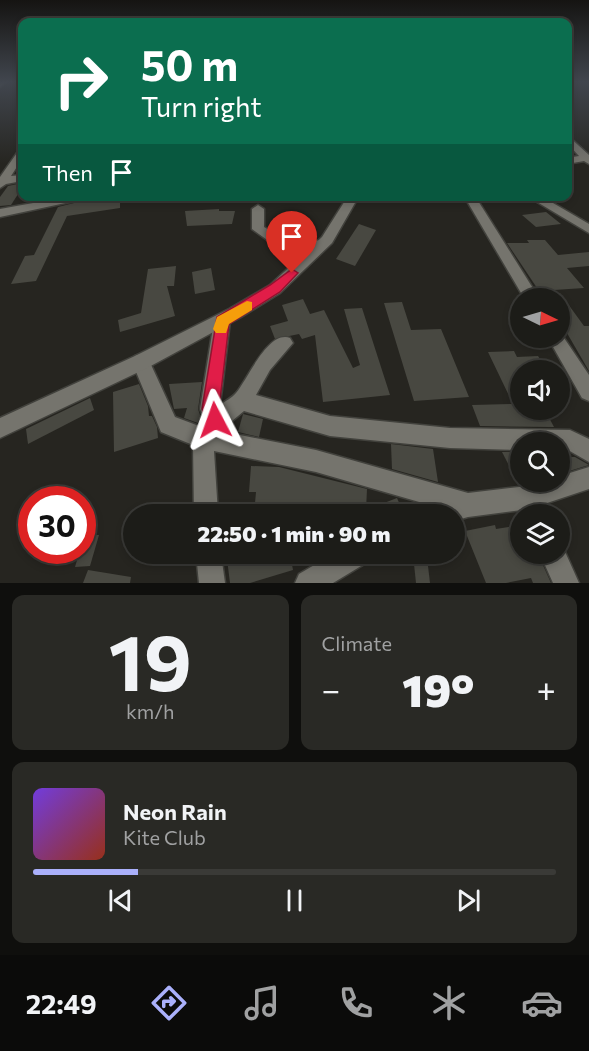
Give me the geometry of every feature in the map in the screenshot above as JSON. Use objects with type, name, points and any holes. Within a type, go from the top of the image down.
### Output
[{"type":"street","points":[[572,142],[586,155]]},
{"type":"street","points":[[1,183],[18,158]]},
{"type":"street","points":[[1,183],[18,179]]},
{"type":"street","points":[[0,213],[66,201]]},
{"type":"street","points":[[0,428],[141,362],[222,321],[275,289],[321,245],[351,201]]},
{"type":"street","points":[[472,201],[525,288]]},
{"type":"street","points":[[541,201],[589,229]]},
{"type":"street","points":[[258,209],[258,230],[275,239],[321,245]]},
{"type":"street","points":[[206,504],[210,409],[222,321]]},
{"type":"street","points":[[209,429],[242,400],[264,364],[284,343]]},
{"type":"street","points":[[561,348],[589,392]]},
{"type":"street","points":[[141,362],[168,424],[209,429],[468,505],[510,506]]},
{"type":"street","points":[[242,400],[330,426],[450,438],[570,440],[589,451]]},
{"type":"street","points":[[536,504],[589,478]]},
{"type":"street","points":[[210,564],[212,583]]},
{"type":"street","points":[[308,583],[340,564]]},
{"type":"street","points":[[557,564],[566,583]]},
{"type":"building","points":[[18,184],[18,194],[11,205],[0,206],[0,197],[8,186]]},
{"type":"building","points":[[82,201],[120,201],[120,208],[67,216],[36,281],[11,284],[25,256],[34,255],[58,207]]},
{"type":"building","points":[[219,209],[219,211],[235,211],[232,224],[187,226],[185,211]]},
{"type":"building","points":[[546,212],[561,224],[536,227],[522,215]]},
{"type":"building","points":[[359,224],[376,230],[355,266],[336,259]]},
{"type":"building","points":[[527,240],[545,240],[558,255],[589,252],[589,266],[567,268],[584,288],[537,288],[507,243],[529,243]]},
{"type":"building","points":[[176,266],[174,286],[167,286],[175,316],[120,332],[118,320],[141,313],[148,269]]},
{"type":"building","points":[[211,268],[215,290],[195,294],[192,272]]},
{"type":"building","points":[[303,299],[310,314],[324,310],[353,368],[360,365],[344,309],[362,308],[390,395],[323,402],[315,335],[302,339],[299,334],[275,339],[270,326],[288,321],[282,305]]},
{"type":"building","points":[[402,302],[411,330],[441,329],[469,397],[414,401],[384,303]]},
{"type":"building","points":[[570,307],[584,326],[589,326],[589,371],[570,338]]},
{"type":"building","points":[[514,351],[517,357],[538,356],[541,360],[510,360],[510,398],[488,352]]},
{"type":"building","points":[[202,382],[198,409],[201,418],[198,423],[184,418],[187,408],[174,409],[169,384]]},
{"type":"building","points":[[139,384],[148,406],[149,416],[152,416],[157,427],[158,438],[114,452],[113,392]]},
{"type":"building","points":[[90,398],[94,410],[28,444],[26,429]]},
{"type":"building","points":[[510,404],[510,420],[550,420],[554,427],[480,426],[472,405]]},
{"type":"building","points":[[243,414],[263,419],[259,437],[238,432]]},
{"type":"building","points":[[391,444],[433,449],[438,482],[392,469]]},
{"type":"building","points":[[502,452],[510,452],[510,468]]},
{"type":"building","points":[[570,457],[575,457],[589,465],[570,471]]},
{"type":"building","points":[[251,466],[279,467],[367,489],[366,504],[255,504],[256,492],[249,492]]},
{"type":"building","points":[[397,498],[400,504],[382,504]]},
{"type":"building","points":[[495,525],[496,529],[510,527],[510,564],[542,564],[551,583],[533,583],[531,578],[506,583],[486,583],[465,531]]},
{"type":"building","points":[[76,564],[91,564],[90,566],[75,567]]},
{"type":"building","points":[[228,564],[292,564],[293,570],[250,583],[230,583]]},
{"type":"building","points":[[414,564],[428,566],[430,583],[416,583]]},
{"type":"building","points":[[88,570],[131,577],[130,583],[83,583]]},
{"type":"slow traffic","points":[[221,329],[222,321],[247,306]]},
{"type":"route","points":[[215,420],[210,409],[222,321],[275,289],[292,273]]}]
